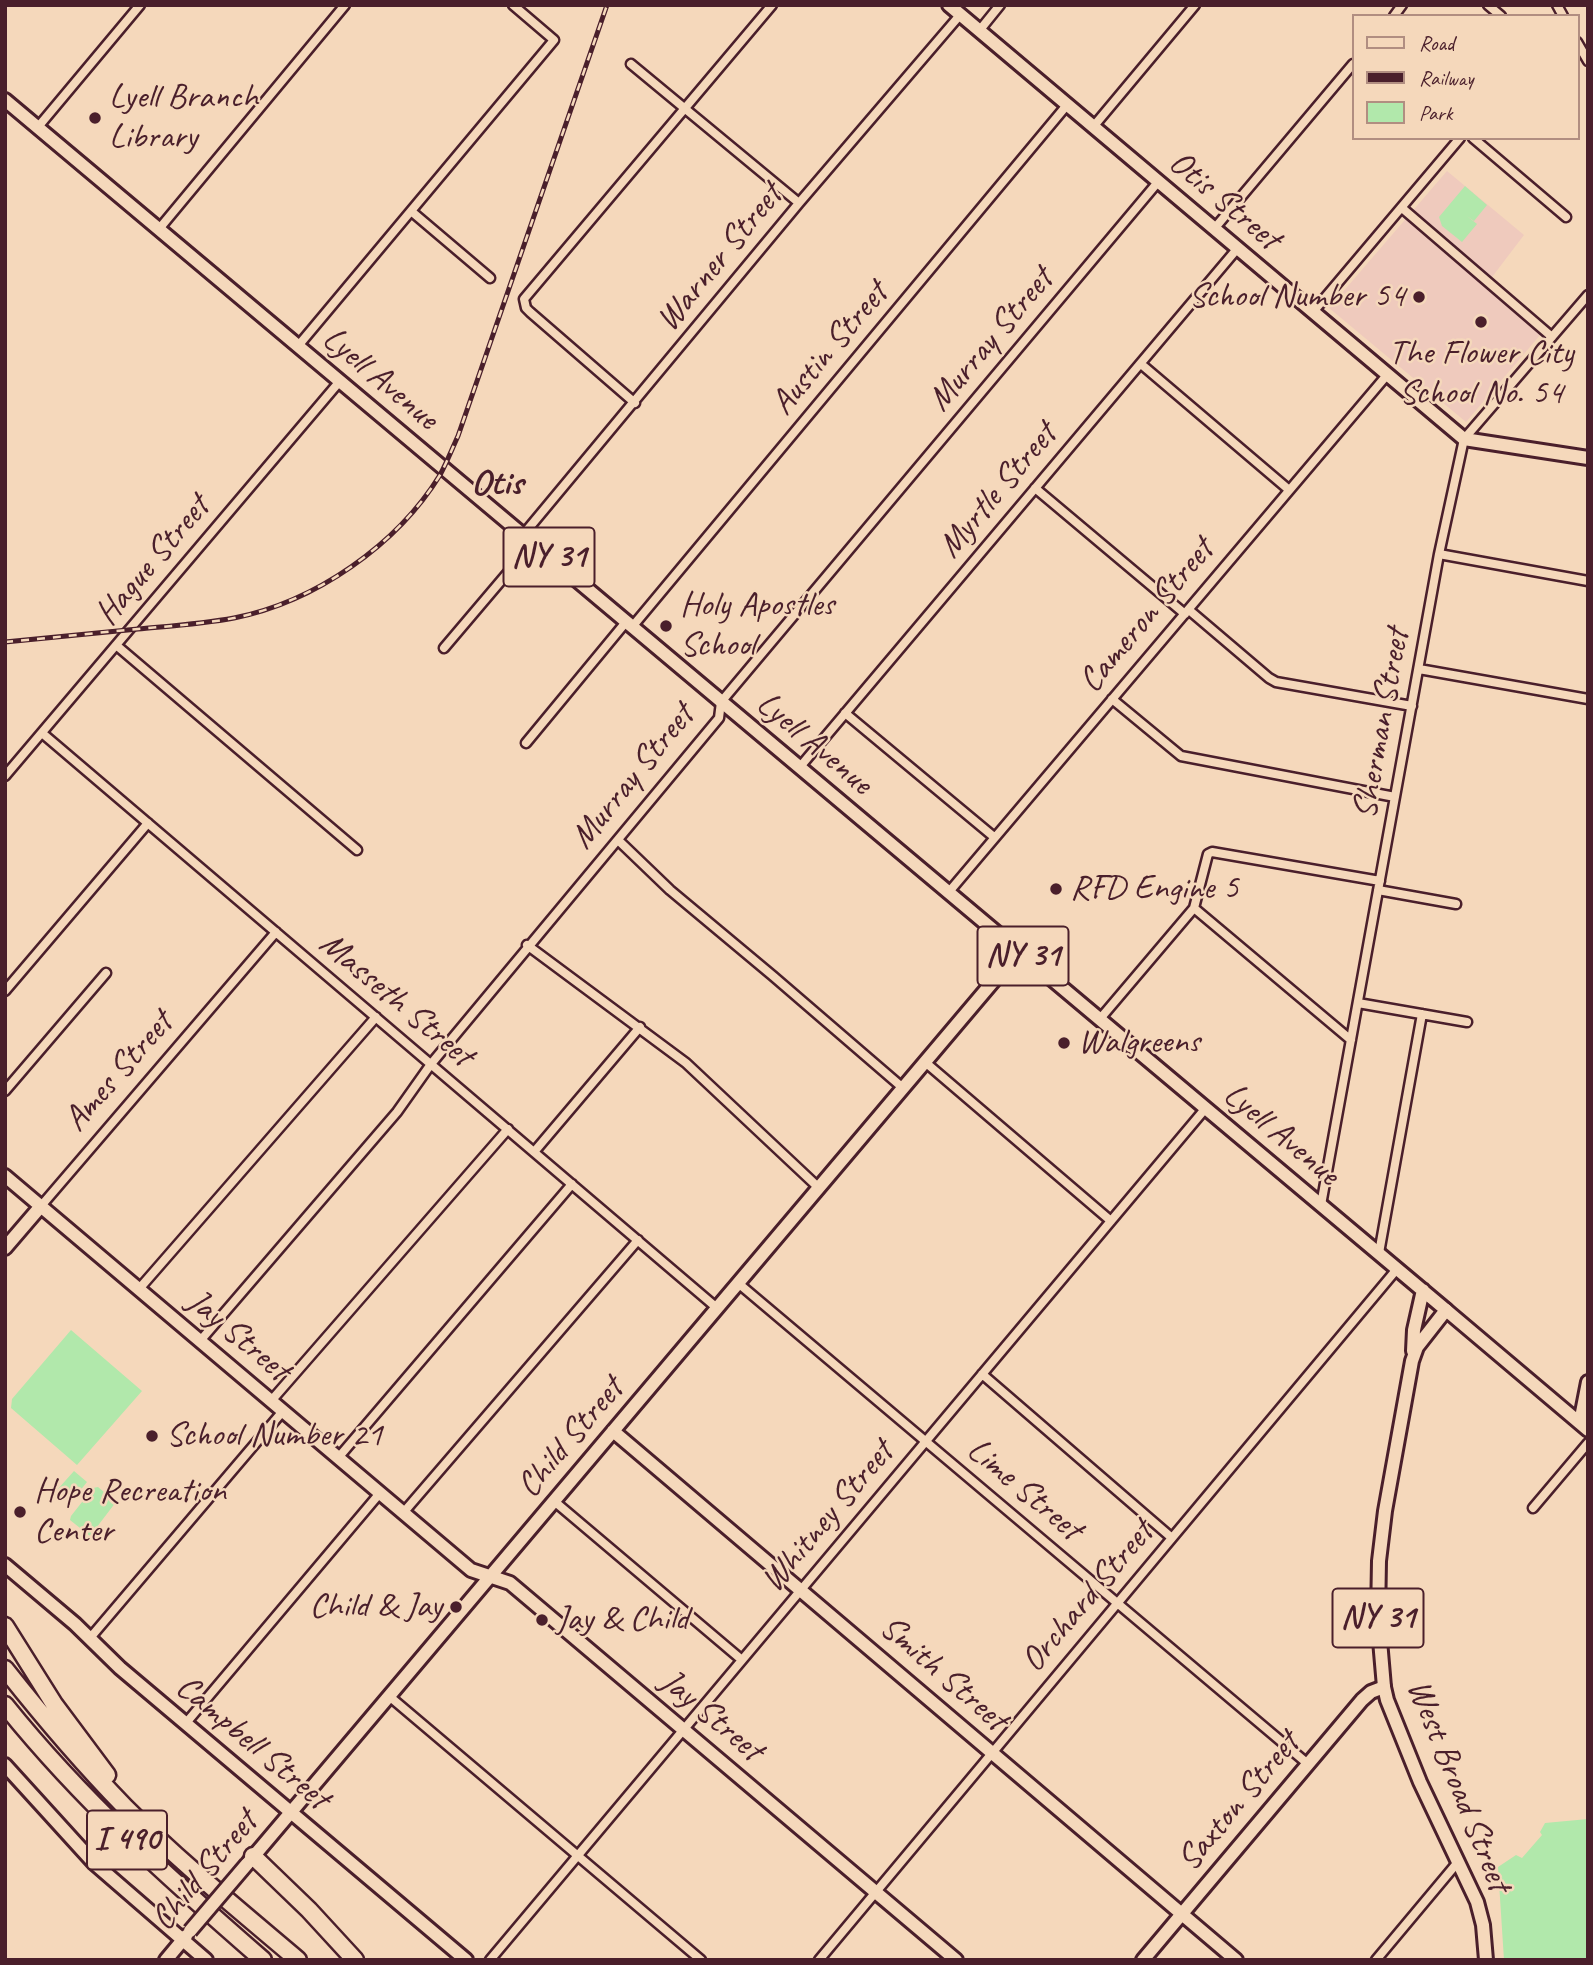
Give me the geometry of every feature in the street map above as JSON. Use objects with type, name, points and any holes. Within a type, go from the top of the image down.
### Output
[{"type":"highway","points":[[5,1626],[68,1723],[162,1842]]},
{"type":"highway","name":"I 490","points":[[5,1669],[84,1764],[162,1842],[298,1960]]},
{"type":"highway","name":"I 490","points":[[5,1705],[61,1771],[126,1839],[263,1960]]},
{"type":"highway","points":[[250,1860],[309,1910],[355,1960]]},
{"type":"street","points":[[38,127],[139,5]]},
{"type":"street","points":[[159,229],[345,5]]},
{"type":"street","points":[[298,346],[554,40],[513,5]]},
{"type":"street","points":[[635,402],[530,312],[524,299],[772,5]]},
{"type":"street","name":"Otis Street","points":[[949,5],[1464,439]]},
{"type":"street","points":[[979,31],[1000,5]]},
{"type":"street","points":[[1093,127],[1195,5]]},
{"type":"street","name":"Warner Street","points":[[444,648],[635,402],[799,203],[960,15]]},
{"type":"street","points":[[1579,45],[1588,61]]},
{"type":"street","points":[[631,64],[799,203]]},
{"type":"street","points":[[1214,229],[1352,65]]},
{"type":"street","name":"Lyell Avenue","points":[[5,100],[1584,1427]]},
{"type":"street","name":"Austin Street","points":[[526,743],[629,625],[1067,105]]},
{"type":"street","points":[[1313,312],[1458,140]]},
{"type":"street","points":[[1475,140],[1566,217]]},
{"type":"street","name":"Murray Street","points":[[200,1341],[397,1112],[431,1064],[527,946],[719,718],[721,702],[1158,182]]},
{"type":"street","points":[[1402,208],[1552,337]]},
{"type":"street","points":[[411,211],[490,278]]},
{"type":"street","name":"Myrtle Street","points":[[799,768],[1237,249]]},
{"type":"street","name":"Sherman Street","points":[[1321,1205],[1439,554],[1464,439],[1588,295]]},
{"type":"street","points":[[1141,364],[1288,489]]},
{"type":"street","name":"Cameron Street","points":[[948,892],[1387,375]]},
{"type":"street","name":"Hague Street","points":[[5,776],[340,381]]},
{"type":"street","points":[[1464,439],[1588,458]]},
{"type":"street","points":[[1035,488],[1269,678],[1276,682],[1412,706]]},
{"type":"street","points":[[1439,554],[1588,581]]},
{"type":"street","points":[[116,645],[357,850]]},
{"type":"street","points":[[1419,669],[1588,699]]},
{"type":"street","points":[[1112,699],[1174,752],[1189,759],[1395,797]]},
{"type":"street","points":[[845,713],[994,838]]},
{"type":"street","name":"Masseth Street","points":[[42,733],[717,1308]]},
{"type":"street","points":[[5,991],[148,823]]},
{"type":"street","points":[[618,840],[670,890],[902,1088]]},
{"type":"street","points":[[1099,1020],[1194,908],[1198,901],[1205,859],[1212,852],[1456,904]]},
{"type":"street","points":[[1194,908],[1351,1040]]},
{"type":"street","name":"Ames Street","points":[[5,1248],[276,932]]},
{"type":"street","points":[[527,946],[687,1063],[818,1188]]},
{"type":"street","name":"Child Street","points":[[166,1960],[1018,952]]},
{"type":"street","points":[[5,1091],[106,973]]},
{"type":"street","points":[[1358,1003],[1467,1022]]},
{"type":"street","points":[[1379,1253],[1422,1014]]},
{"type":"street","points":[[139,1289],[376,1017]]},
{"type":"street","points":[[534,1152],[640,1027]]},
{"type":"street","points":[[925,1062],[1111,1221]]},
{"type":"street","name":"Whitney Street","points":[[490,1960],[1205,1109]]},
{"type":"street","points":[[271,1401],[508,1129]]},
{"type":"street","name":"Jay Street","points":[[5,1176],[471,1570],[510,1583],[956,1960]]},
{"type":"street","points":[[338,1458],[572,1184]]},
{"type":"street","points":[[403,1513],[638,1240]]},
{"type":"street","name":"Orchard Street","points":[[818,1960],[1397,1269]]},
{"type":"street","name":"Lime Street","points":[[738,1283],[1308,1764]]},
{"type":"street","name":"NY 31","points":[[1412,1362],[1414,1330],[1423,1290]]},
{"type":"street","name":"West Broad Street","points":[[1446,1310],[1417,1347],[1412,1362],[1384,1514],[1377,1592],[1384,1687],[1395,1723],[1420,1782],[1480,1913],[1486,1960]]},
{"type":"street","points":[[982,1374],[1172,1538]]},
{"type":"street","points":[[1584,1427],[1588,1381]]},
{"type":"street","points":[[90,1638],[283,1411]]},
{"type":"street","name":"Smith Street","points":[[612,1432],[1236,1960]]},
{"type":"street","points":[[1533,1508],[1588,1443]]},
{"type":"street","points":[[186,1723],[380,1493]]},
{"type":"street","points":[[554,1501],[742,1660]]},
{"type":"street","name":"Campbell Street","points":[[5,1565],[90,1638],[120,1668],[466,1960]]},
{"type":"street","name":"Saxton Street","points":[[1143,1960],[1362,1700],[1371,1692],[1384,1687]]},
{"type":"street","points":[[389,1696],[701,1960]]},
{"type":"street","points":[[5,1765],[86,1854],[187,1936],[206,1960]]},
{"type":"street","points":[[1376,1960],[1458,1862]]},
{"type":"shaded area","name":"School Number 54","points":[[1447,171],[1524,235],[1486,285],[1541,334],[1466,422],[1329,308]]},
{"type":"green space","points":[[1465,186],[1487,205],[1474,221],[1467,216],[1477,224],[1462,242],[1442,226],[1439,217]]},
{"type":"green space","points":[[71,1330],[142,1391],[77,1465],[11,1408],[12,1399]]},
{"type":"green space","points":[[74,1471],[87,1482],[71,1502],[57,1490]]},
{"type":"green space","points":[[98,1487],[116,1502],[90,1536],[70,1520],[93,1488]]},
{"type":"green space","points":[[1588,1819],[1588,1960],[1504,1960],[1498,1867],[1516,1855],[1522,1858],[1542,1835],[1540,1832],[1545,1823]]},
{"type":"railway","points":[[5,642],[198,623],[264,610],[294,599],[351,567],[401,525],[440,475],[458,436],[607,5]]},
{"type":"place","name":"Lyell Branch Library","points":[[95,118]]},
{"type":"place","name":"School Number 54","points":[[1419,297]]},
{"type":"place","name":"The Flower City School No. 54","points":[[1481,322]]},
{"type":"place","name":"Holy Apostles School","points":[[666,626]]},
{"type":"place","name":"RFD Engine 5","points":[[1056,889]]},
{"type":"place","name":"Walgreens","points":[[1064,1043]]},
{"type":"place","name":"School Number 21","points":[[152,1436]]},
{"type":"place","name":"Hope Recreation Center","points":[[20,1512]]},
{"type":"place","name":"Child & Jay","points":[[456,1607]]},
{"type":"place","name":"Jay & Child","points":[[542,1620]]},
{"type":"district","name":"Otis","points":[[497,484]]}]
